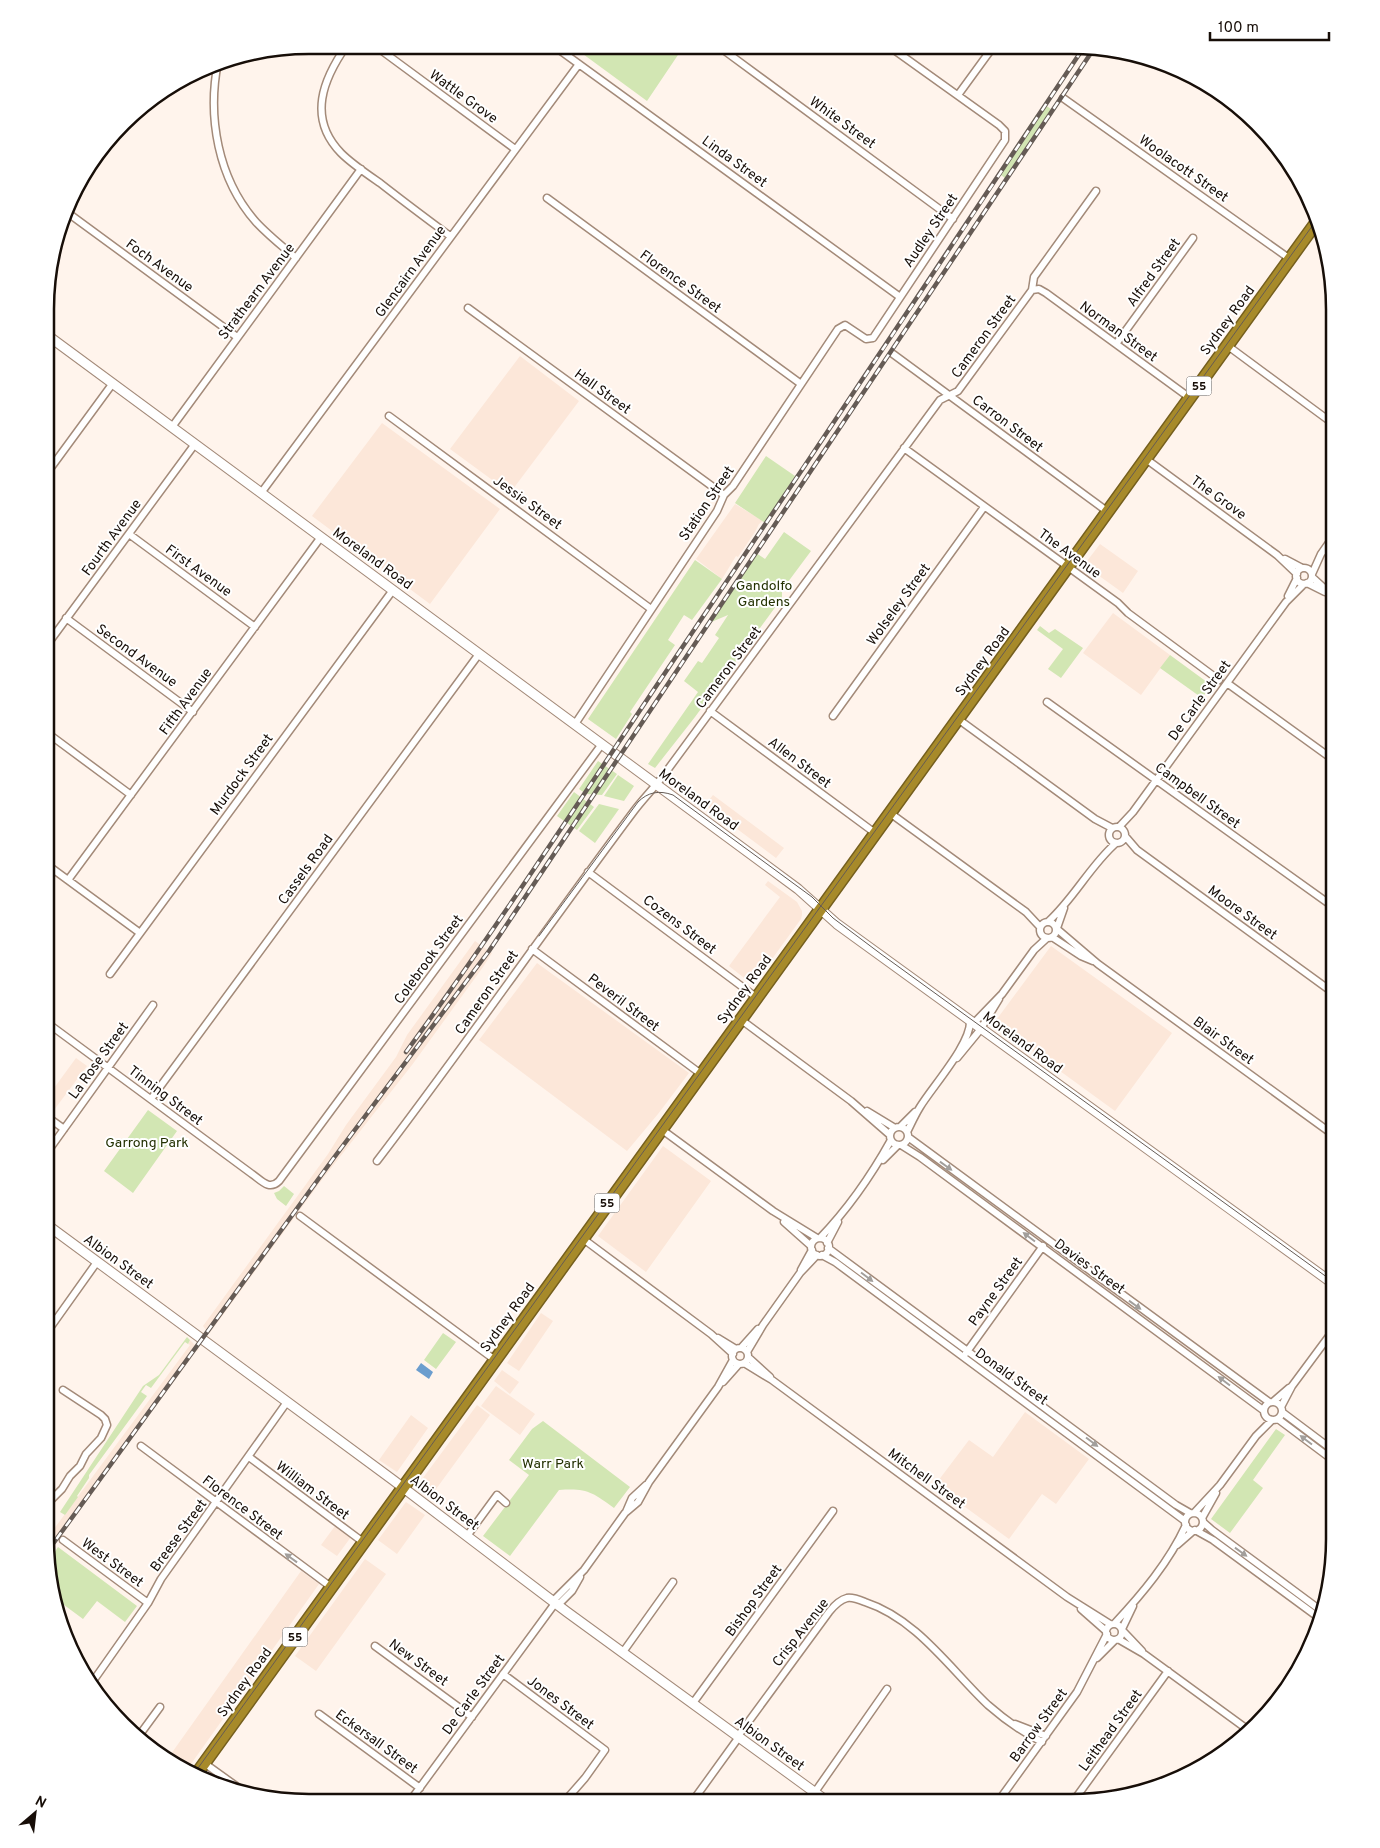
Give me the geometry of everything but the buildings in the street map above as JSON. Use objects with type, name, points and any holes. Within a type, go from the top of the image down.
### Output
[{"type":"highway","name":"Sydney Road","points":[[199,1770],[1313,227]]},
{"type":"main road","name":"Moreland Road","points":[[54,340],[804,894],[837,924],[1326,1279]]},
{"type":"main road","name":"Albion Street","points":[[54,1230],[402,1487],[574,1617],[815,1793]]},
{"type":"street","points":[[341,54],[327,77],[324,88],[322,114],[324,124],[334,145],[361,170],[450,236]]},
{"type":"street","name":"Wattle Grove","points":[[386,54],[515,150]]},
{"type":"street","name":"Linda Street","points":[[565,54],[900,297]]},
{"type":"street","name":"White Street","points":[[729,54],[953,219]]},
{"type":"street","points":[[900,54],[958,95],[987,54]]},
{"type":"street","name":"Glencairn Avenue","points":[[261,493],[579,64]]},
{"type":"street","points":[[216,71],[214,79],[214,116],[216,140],[230,180],[241,201],[255,220],[272,239],[296,258]]},
{"type":"street","name":"Audley Street","points":[[871,339],[1003,144],[1006,134],[999,125],[958,95]]},
{"type":"street","name":"Woolacott Street","points":[[1063,98],[1290,258]]},
{"type":"street","name":"Strathearn Avenue","points":[[172,427],[361,170]]},
{"type":"street","name":"Cameron Street","points":[[378,1161],[588,872],[635,809],[657,785],[940,400],[958,391],[1032,290],[1034,277],[1096,191]]},
{"type":"street","name":"Florence Street","points":[[547,198],[801,384]]},
{"type":"street","name":"Foch Avenue","points":[[71,215],[238,337]]},
{"type":"street","name":"Alfred Street","points":[[1116,344],[1193,238]]},
{"type":"street","name":"Norman Street","points":[[1032,290],[1039,289],[1046,293],[1190,398]]},
{"type":"street","name":"Hall Street","points":[[468,308],[724,495]]},
{"type":"street","name":"Station Street","points":[[575,724],[717,511],[724,495],[733,486],[841,327],[845,325],[866,339],[871,339]]},
{"type":"street","points":[[1228,346],[1326,418]]},
{"type":"street","name":"Carron Street","points":[[892,354],[1108,512]]},
{"type":"street","points":[[54,463],[113,383]]},
{"type":"street","name":"Jessie Street","points":[[389,416],[651,609]]},
{"type":"street","name":"Fourth Avenue","points":[[54,635],[195,444]]},
{"type":"street","name":"The Avenue","points":[[904,448],[1219,680]]},
{"type":"street","name":"The Grove","points":[[1146,459],[1277,555],[1297,576]]},
{"type":"street","name":"Wolseley Street","points":[[833,716],[984,507]]},
{"type":"street","name":"First Avenue","points":[[129,534],[255,627]]},
{"type":"street","name":"Fifth Avenue","points":[[68,880],[321,537]]},
{"type":"street","points":[[1305,583],[1312,576],[1326,547]]},
{"type":"street","points":[[1321,554],[1297,576],[1299,582],[1326,593]]},
{"type":"street","name":"The Grove","points":[[1277,555],[1304,568]]},
{"type":"street","points":[[1304,568],[1309,570],[1312,576],[1326,589]]},
{"type":"street","name":"De Carle Street","points":[[1286,602],[1297,576]]},
{"type":"street","name":"De Carle Street","points":[[1048,921],[1065,907],[1102,856],[1121,838],[1133,812],[1156,780],[1286,602],[1305,583]]},
{"type":"street","name":"Murdock Street","points":[[110,974],[392,590]]},
{"type":"street","name":"Second Avenue","points":[[66,618],[193,712]]},
{"type":"street","name":"Cassels Road","points":[[151,1099],[480,654]]},
{"type":"street","points":[[1227,682],[1326,754]]},
{"type":"street","name":"Campbell Street","points":[[1047,702],[1326,902]]},
{"type":"street","name":"Allen Street","points":[[710,711],[875,833]]},
{"type":"street","points":[[958,719],[1095,818],[1112,831],[1121,838],[1112,842],[1112,831]]},
{"type":"street","points":[[54,738],[131,795]]},
{"type":"street","name":"Colebrook Street","points":[[273,1186],[284,1175],[602,744]]},
{"type":"street","name":"De Carle Street","points":[[1102,856],[1112,831],[1133,812]]},
{"type":"street","points":[[878,1164],[906,1142],[907,1134],[920,1107],[948,1067],[964,1041],[970,1026],[975,1024],[1002,994],[1034,950],[1056,934],[1057,928],[1054,923],[1026,912],[890,813]]},
{"type":"street","name":"Moore Street","points":[[1121,838],[1326,987]]},
{"type":"street","points":[[54,870],[140,933]]},
{"type":"street","name":"Cozens Street","points":[[588,872],[756,997]]},
{"type":"street","name":"De Carle Street","points":[[1057,928],[1065,907]]},
{"type":"street","points":[[1026,912],[1049,938]]},
{"type":"street","points":[[1034,950],[1041,930],[1048,921]]},
{"type":"street","name":"Blair Street","points":[[1057,928],[1098,964],[1326,1129]]},
{"type":"street","name":"Blair Street","points":[[1049,938],[1098,964]]},
{"type":"street","name":"Peveril Street","points":[[532,949],[701,1074]]},
{"type":"street","name":"La Rose Street","points":[[54,1143],[153,1005]]},
{"type":"street","points":[[740,1019],[853,1102],[898,1127]]},
{"type":"street","points":[[948,1067],[968,1046],[975,1024]]},
{"type":"street","name":"Tinning Street","points":[[54,1028],[265,1183],[273,1186]]},
{"type":"street","points":[[853,1102],[890,1138]]},
{"type":"street","points":[[811,1248],[812,1242],[841,1216],[878,1164],[890,1138],[898,1127],[920,1107]]},
{"type":"street","points":[[54,1122],[64,1129]]},
{"type":"street","name":"Davies Street","points":[[898,1127],[1047,1240],[1282,1410]]},
{"type":"street","points":[[661,1129],[773,1211],[828,1245]]},
{"type":"street","name":"Davies Street","points":[[890,1138],[920,1156],[1275,1420]]},
{"type":"street","points":[[773,1211],[820,1255],[826,1252],[841,1216]]},
{"type":"street","points":[[300,1216],[495,1360]]},
{"type":"street","name":"Mitchell Street","points":[[582,1238],[1067,1597],[1113,1624]]},
{"type":"street","name":"Payne Street","points":[[966,1354],[1047,1240]]},
{"type":"street","name":"Donald Street","points":[[828,1245],[966,1354]]},
{"type":"street","name":"De Carle Street","points":[[415,1794],[556,1602],[572,1591],[584,1570],[626,1513],[638,1502],[649,1482],[800,1273],[811,1248]]},
{"type":"street","name":"De Carle Street","points":[[800,1273],[820,1255]]},
{"type":"street","name":"Donald Street","points":[[820,1255],[835,1262],[966,1354],[1076,1435],[1176,1505],[1192,1513]]},
{"type":"street","points":[[54,1322],[97,1262]]},
{"type":"street","points":[[1244,1727],[1144,1654],[1117,1640],[1109,1638],[1106,1633],[1136,1601],[1174,1548],[1192,1513],[1220,1485],[1256,1436],[1275,1420],[1282,1410],[1292,1386],[1326,1339]]},
{"type":"street","points":[[1256,1436],[1264,1412],[1271,1402],[1292,1386]]},
{"type":"street","points":[[54,1497],[80,1466],[86,1454],[100,1438],[107,1425],[101,1415],[64,1390]]},
{"type":"street","name":"Breese Street","points":[[95,1678],[148,1602],[161,1579],[217,1503],[286,1402]]},
{"type":"street","points":[[1282,1410],[1326,1445]]},
{"type":"street","points":[[1275,1420],[1326,1455]]},
{"type":"street","name":"Donald Street","points":[[1076,1435],[1186,1523]]},
{"type":"street","name":"Florence Street","points":[[141,1446],[331,1587]]},
{"type":"street","name":"William Street","points":[[249,1457],[363,1542]]},
{"type":"street","points":[[1174,1548],[1194,1530],[1202,1526],[1220,1485]]},
{"type":"street","points":[[467,1536],[497,1495],[506,1503]]},
{"type":"street","name":"Bishop Street","points":[[693,1703],[833,1511]]},
{"type":"street","points":[[1192,1513],[1199,1514],[1216,1534],[1318,1607]]},
{"type":"street","points":[[1186,1523],[1194,1530],[1213,1540],[1315,1615]]},
{"type":"street","name":"West Street","points":[[63,1540],[148,1602]]},
{"type":"street","points":[[623,1652],[673,1582]]},
{"type":"street","name":"Mitchell Street","points":[[1067,1597],[1106,1633]]},
{"type":"street","name":"Crisp Avenue","points":[[738,1737],[829,1612],[835,1605],[847,1598],[876,1605],[901,1620],[922,1637],[987,1703],[1014,1724],[1044,1739]]},
{"type":"street","points":[[1117,1640],[1121,1636],[1136,1601]]},
{"type":"street","points":[[1113,1624],[1122,1630],[1144,1654]]},
{"type":"street","name":"Barrow Street","points":[[1094,1660],[1106,1633]]},
{"type":"street","name":"Barrow Street","points":[[1004,1794],[1077,1692],[1088,1668],[1094,1660],[1117,1640]]},
{"type":"street","name":"New Street","points":[[375,1646],[472,1717]]},
{"type":"street","name":"Leithead Street","points":[[1079,1794],[1168,1671]]},
{"type":"street","name":"Jones Street","points":[[503,1674],[604,1750],[585,1778],[571,1794]]},
{"type":"street","points":[[815,1793],[887,1689]]},
{"type":"street","points":[[142,1732],[160,1708]]},
{"type":"street","name":"Eckersall Street","points":[[320,1714],[420,1788]]},
{"type":"street","points":[[698,1794],[738,1737]]},
{"type":"street","points":[[204,1763],[232,1783]]},
{"type":"shaded area","points":[[520,356],[579,401],[510,493],[450,449]]},
{"type":"shaded area","points":[[382,423],[500,509],[430,604],[312,516]]},
{"type":"shaded area","points":[[735,504],[763,521],[759,524],[738,557],[736,556],[722,579],[696,559]]},
{"type":"shaded area","points":[[1100,544],[1138,571],[1123,593],[1084,565]]},
{"type":"shaded area","points":[[1113,613],[1170,655],[1141,695],[1083,653]]},
{"type":"shaded area","points":[[713,795],[784,848],[776,858],[705,805]]},
{"type":"shaded area","points":[[768,881],[797,902],[802,915],[753,985],[729,966],[780,897],[765,885]]},
{"type":"shaded area","points":[[475,941],[492,953],[483,967],[412,1065],[321,1181],[209,1334],[203,1326],[328,1154],[346,1125],[396,1057],[407,1035]]},
{"type":"shaded area","points":[[1051,946],[1172,1033],[1115,1111],[994,1023]]},
{"type":"shaded area","points":[[537,963],[689,1073],[627,1151],[479,1040]]},
{"type":"shaded area","points":[[76,1058],[87,1066],[54,1110],[54,1088]]},
{"type":"shaded area","points":[[663,1146],[711,1181],[646,1272],[598,1236]]},
{"type":"shaded area","points":[[541,1313],[553,1321],[519,1371],[507,1363]]},
{"type":"shaded area","points":[[190,1340],[199,1349],[54,1545],[54,1529],[190,1345],[188,1344]]},
{"type":"shaded area","points":[[502,1370],[519,1382],[510,1394],[494,1381]]},
{"type":"shaded area","points":[[496,1386],[535,1414],[520,1435],[481,1406]]},
{"type":"shaded area","points":[[477,1405],[490,1415],[431,1496],[417,1486]]},
{"type":"shaded area","points":[[1025,1412],[1089,1459],[1056,1504],[1042,1494],[1009,1539],[935,1485],[969,1440],[993,1457]]},
{"type":"shaded area","points":[[411,1415],[428,1428],[397,1472],[379,1460]]},
{"type":"shaded area","points":[[406,1502],[425,1515],[397,1554],[378,1540]]},
{"type":"shaded area","points":[[335,1526],[351,1537],[337,1556],[321,1545]]},
{"type":"shaded area","points":[[365,1559],[386,1574],[316,1671],[295,1656]]},
{"type":"shaded area","points":[[301,1571],[319,1584],[190,1765],[171,1754]]},
{"type":"green space","points":[[583,54],[679,54],[647,101]]},
{"type":"green space","points":[[1045,105],[1051,109],[1005,178],[998,173],[1036,115]]},
{"type":"green space","points":[[766,456],[795,476],[765,523],[735,503]]},
{"type":"green space","name":"Gandolfo Gardens","points":[[784,532],[811,551],[782,590],[782,598],[695,717],[655,768],[648,764],[698,692],[684,681],[698,661],[702,663],[719,638],[715,635],[728,615],[709,623],[756,553],[765,559]]},
{"type":"green space","name":"Gandolfo Gardens","points":[[695,560],[722,579],[692,620],[684,615],[668,640],[675,645],[630,712],[632,714],[616,739],[588,719]]},
{"type":"green space","points":[[1040,626],[1049,633],[1055,629],[1083,648],[1061,678],[1048,669],[1063,649],[1037,630]]},
{"type":"green space","points":[[1170,655],[1211,685],[1202,698],[1160,668]]},
{"type":"green space","points":[[598,761],[617,774],[602,795],[586,794],[579,789]]},
{"type":"green space","points":[[618,775],[634,786],[624,801],[604,796]]},
{"type":"green space","points":[[574,792],[594,807],[577,830],[557,816]]},
{"type":"green space","points":[[599,804],[619,809],[595,843],[579,831]]},
{"type":"green space","name":"Garrong Park","points":[[148,1110],[177,1131],[133,1193],[104,1171]]},
{"type":"green space","points":[[284,1186],[294,1194],[286,1206],[277,1199],[274,1193]]},
{"type":"green space","points":[[443,1333],[456,1342],[436,1369],[424,1360]]},
{"type":"green space","points":[[187,1337],[190,1340],[188,1344],[185,1342],[151,1388],[146,1385],[141,1392],[147,1396],[89,1475],[78,1497],[65,1515],[60,1512],[143,1386],[159,1375]]},
{"type":"green space","name":"Warr Park","points":[[543,1421],[630,1487],[614,1508],[589,1492],[559,1490],[510,1556],[483,1536],[529,1475],[509,1460],[532,1429]]},
{"type":"green space","points":[[1276,1429],[1285,1435],[1253,1480],[1263,1488],[1230,1533],[1211,1519]]},
{"type":"green space","points":[[58,1547],[137,1606],[125,1622],[97,1601],[83,1619],[61,1603],[54,1553]]},
{"type":"water","points":[[421,1363],[433,1372],[429,1379],[416,1370]]},
{"type":"tram line","points":[[198,1769],[1313,225]]},
{"type":"tram line","points":[[539,936],[638,802],[654,793],[673,795],[812,897],[833,918],[881,954],[1326,1276]]},
{"type":"railway","points":[[406,1052],[538,862],[1079,54]]},
{"type":"railway","points":[[54,1542],[333,1159],[489,951],[1090,54]]}]
